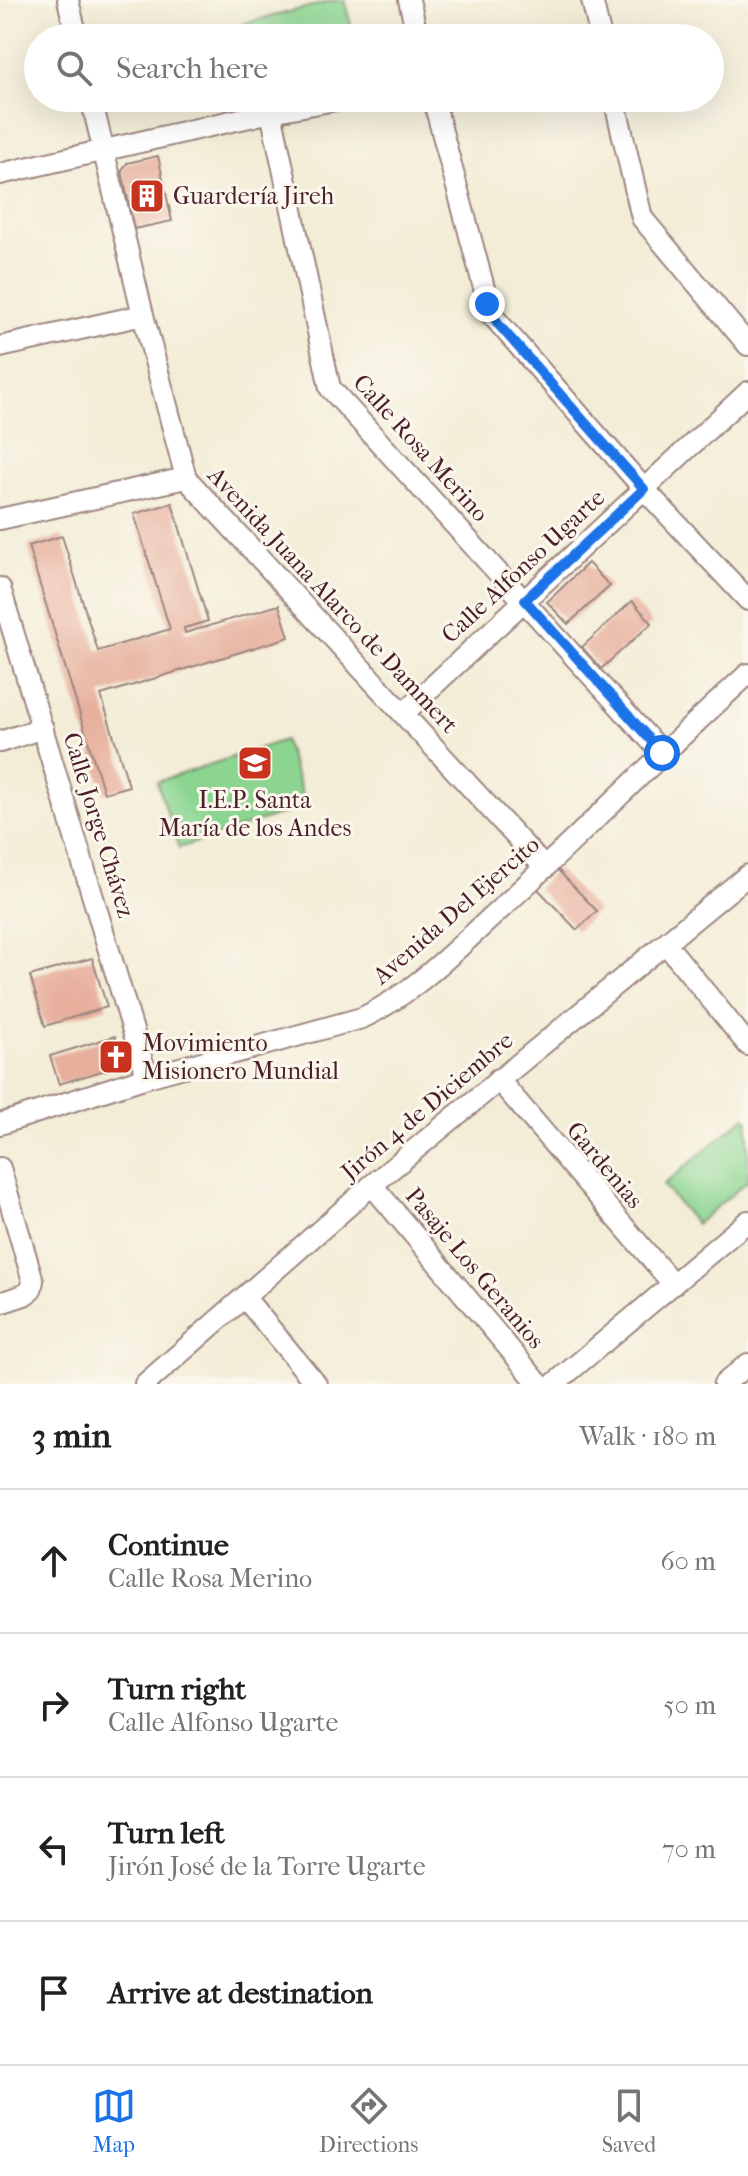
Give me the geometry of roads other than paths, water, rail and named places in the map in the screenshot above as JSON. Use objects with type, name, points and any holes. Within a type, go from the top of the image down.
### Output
[{"type":"street","points":[[68,0],[74,24]]},
{"type":"street","points":[[409,0],[415,24]]},
{"type":"street","points":[[592,0],[598,24]]},
{"type":"street","name":"Avenida Juana Alarco de Dammert","points":[[94,112],[186,478],[545,868]]},
{"type":"street","points":[[0,174],[271,112]]},
{"type":"street","name":"Calle Rosa Merino","points":[[271,112],[330,388],[662,753]]},
{"type":"street","points":[[437,112],[491,314],[644,489],[748,600]]},
{"type":"street","points":[[617,112],[642,218],[748,345]]},
{"type":"street","points":[[0,347],[143,315]]},
{"type":"street","name":"Calle Alfonso Ugarte","points":[[404,713],[748,392]]},
{"type":"street","points":[[0,519],[186,478]]},
{"type":"street","name":"Calle Jorge Chávez","points":[[0,588],[147,1077]]},
{"type":"street","name":"Avenida Del Ejercito","points":[[0,1124],[147,1077],[362,1018],[390,1005],[414,987],[545,868],[748,674]]},
{"type":"street","points":[[0,742],[43,728]]},
{"type":"street","name":"Jirón 4 de Diciembre","points":[[145,1384],[372,1185],[748,875]]},
{"type":"street","points":[[666,944],[748,1045]]},
{"type":"street","name":"Gardenias","points":[[498,1079],[673,1284]]},
{"type":"street","points":[[0,1168],[33,1281],[31,1290],[24,1295],[0,1303]]},
{"type":"street","name":"Pasaje Los Geranios","points":[[372,1185],[539,1384]]},
{"type":"street","points":[[554,1384],[748,1221]]},
{"type":"street","points":[[245,1298],[316,1384]]},
{"type":"street","points":[[724,1384],[748,1364]]},
{"type":"place","name":"Guardería Jireh","points":[[147,196]]},
{"type":"place","name":"I.E.P. Santa María de los Andes","points":[[255,763]]},
{"type":"place","name":"Movimiento Misionero Mundial","points":[[116,1057]]}]
